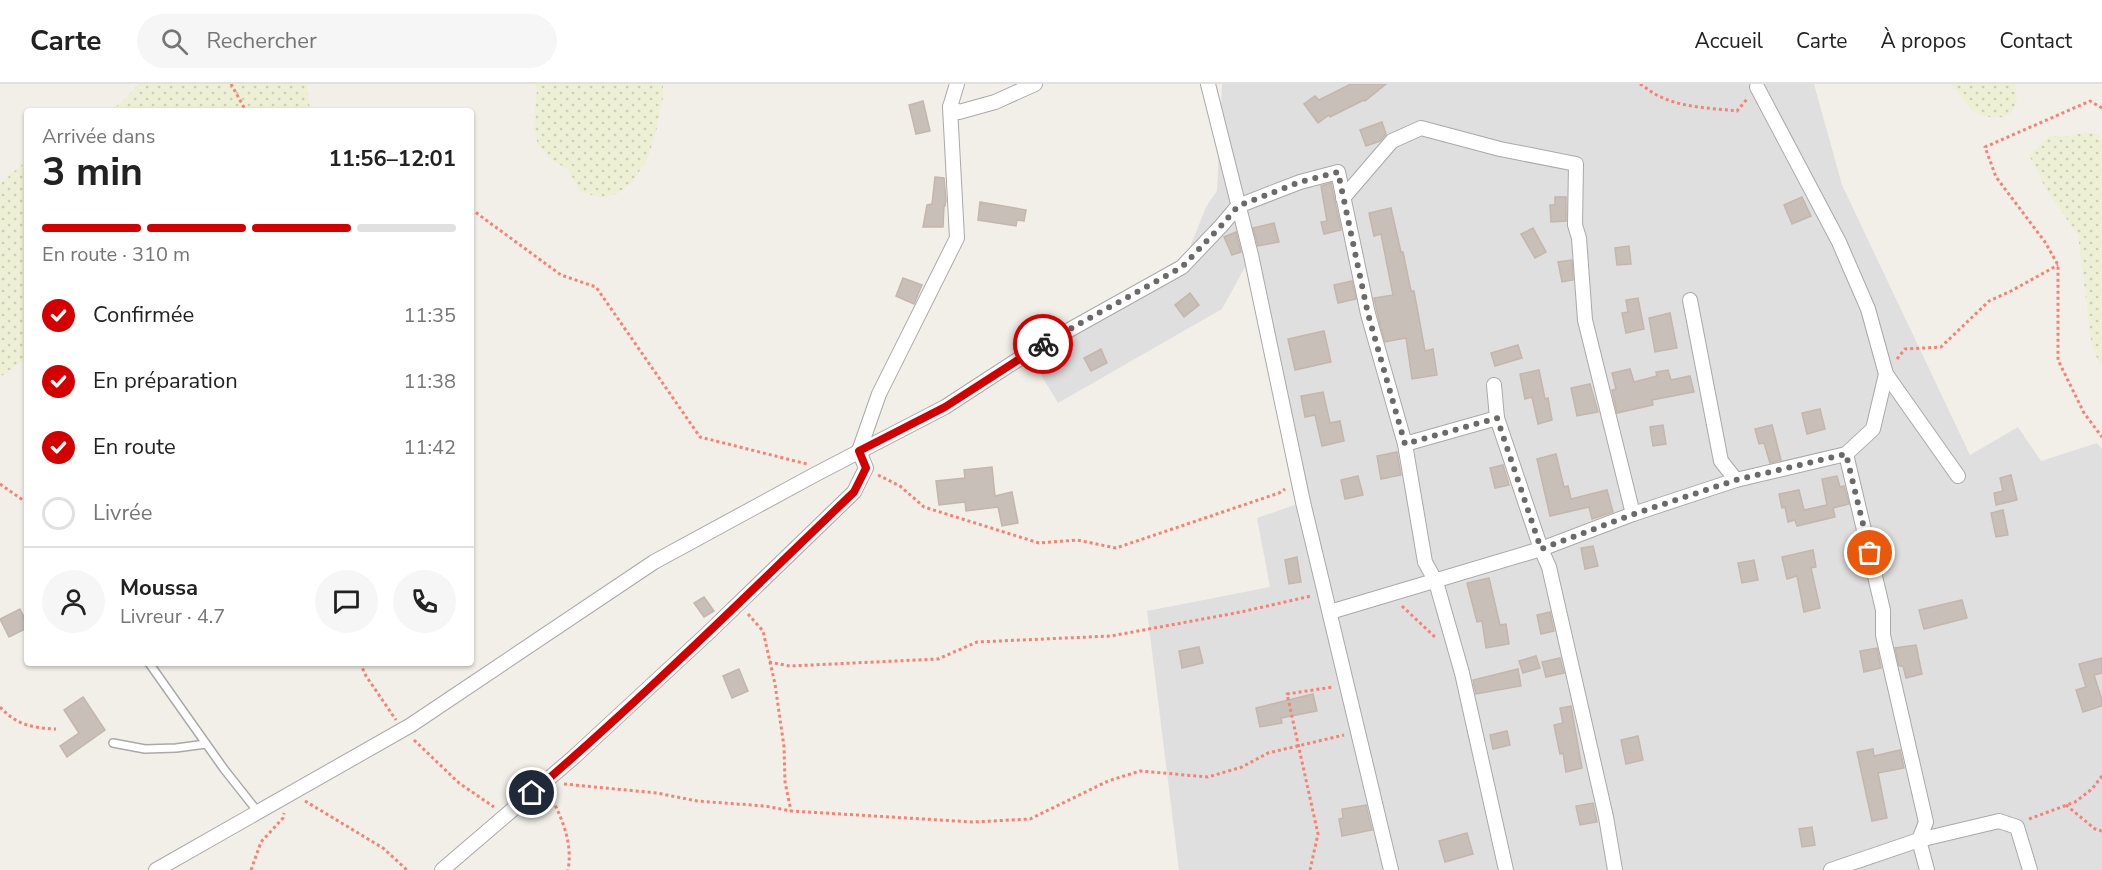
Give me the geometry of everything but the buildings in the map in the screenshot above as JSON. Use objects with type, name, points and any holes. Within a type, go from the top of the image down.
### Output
[{"type":"street","points":[[442,870],[574,757],[854,492],[866,468],[859,451],[879,394],[957,238],[950,107],[957,84]]},
{"type":"street","points":[[950,107],[959,112],[994,102],[1035,84]]},
{"type":"street","points":[[1208,84],[1251,255],[1298,479],[1391,870]]},
{"type":"street","points":[[1757,87],[1839,242],[1868,309],[1886,374],[1958,476]]},
{"type":"street","points":[[1343,198],[1392,141],[1421,128],[1500,149],[1576,164],[1575,225],[1579,238],[1585,320],[1634,514]]},
{"type":"street","points":[[156,870],[404,730],[654,562],[945,407],[1028,353],[1182,267],[1238,206],[1300,182],[1338,172],[1368,314],[1405,444],[1425,562],[1436,582],[1462,673],[1506,870]]},
{"type":"street","points":[[1690,300],[1721,461],[1736,480]]},
{"type":"street","points":[[1330,612],[1541,549],[1634,514],[1736,480],[1846,454],[1873,429],[1886,374]]},
{"type":"street","points":[[1494,385],[1497,418],[1549,567],[1606,817],[1615,870]]},
{"type":"street","points":[[1405,444],[1497,418]]},
{"type":"street","points":[[1846,454],[1883,610],[1883,635],[1926,822],[1918,840],[1927,870]]},
{"type":"street","points":[[1831,870],[1918,840],[1999,821],[2017,827],[2030,870]]},
{"type":"lane","points":[[151,666],[258,812]]},
{"type":"lane","points":[[113,743],[145,749],[206,744]]},
{"type":"path","points":[[231,84],[244,108]]},
{"type":"path","points":[[1640,84],[1660,97],[1685,104],[1737,111],[1757,87]]},
{"type":"path","points":[[2102,108],[2090,101],[1985,147],[1996,177],[2045,242],[2058,265],[2058,360],[2084,413],[2102,437]]},
{"type":"path","points":[[474,211],[561,275],[596,287],[700,437],[808,464],[816,474]]},
{"type":"path","points":[[1886,374],[1905,349],[1941,347],[1989,301],[2058,265]]},
{"type":"path","points":[[866,468],[900,486],[924,507],[1039,543],[1077,540],[1116,548],[1279,493],[1298,479]]},
{"type":"path","points":[[0,484],[24,501]]},
{"type":"path","points":[[769,662],[790,666],[938,659],[978,642],[1112,636],[1297,601],[1325,592]]},
{"type":"path","points":[[1389,595],[1414,616],[1442,646]]},
{"type":"path","points":[[739,603],[763,632],[775,684],[785,783],[791,811]]},
{"type":"path","points":[[361,666],[404,730],[459,783],[506,815]]},
{"type":"path","points":[[1310,870],[1318,834],[1287,694],[1347,685]]},
{"type":"path","points":[[0,707],[8,716],[31,728],[56,729]]},
{"type":"path","points":[[544,783],[657,793],[697,801],[765,806],[791,811],[973,822],[1030,819],[1108,780],[1140,771],[1208,777],[1242,767],[1268,753],[1358,732]]},
{"type":"path","points":[[2017,827],[2033,816],[2075,802],[2092,789],[2102,776]]},
{"type":"path","points":[[544,783],[565,824],[568,870]]},
{"type":"path","points":[[251,870],[261,842],[283,818],[291,794],[383,848],[407,870]]},
{"type":"path","points":[[2066,805],[2096,829],[2102,831]]},
{"type":"shaded area","points":[[1222,84],[1814,84],[1842,185],[1970,455],[2018,427],[2041,461],[2097,443],[2102,449],[2102,870],[1179,870],[1147,611],[1270,587],[1257,518],[1303,502],[1251,256],[1222,309],[1058,403],[1028,353],[1182,267],[1206,207],[1217,191]]},
{"type":"green space","points":[[139,84],[307,84],[310,108],[111,108],[120,104]]},
{"type":"green space","points":[[534,84],[663,84],[663,98],[656,132],[647,160],[632,182],[618,193],[604,198],[580,192],[568,169],[553,161],[538,145],[533,126],[537,90]]},
{"type":"green space","points":[[1950,84],[2015,84],[2017,100],[2013,111],[2006,116],[1997,118],[1983,116],[1972,110]]},
{"type":"green space","points":[[2087,132],[2099,134],[2102,139],[2102,369],[2092,347],[2078,235],[2048,193],[2029,155],[2049,136],[2068,136]]},
{"type":"green space","points":[[24,163],[24,360],[0,377],[0,184]]},
{"type":"way so far","points":[[1043,344],[1182,267],[1238,206],[1300,182],[1338,172],[1368,314],[1405,444],[1497,418],[1541,549],[1634,514],[1736,480],[1846,454],[1870,553]]},
{"type":"route","points":[[532,793],[707,634],[854,492],[866,468],[859,451],[945,407],[1043,344]]}]
